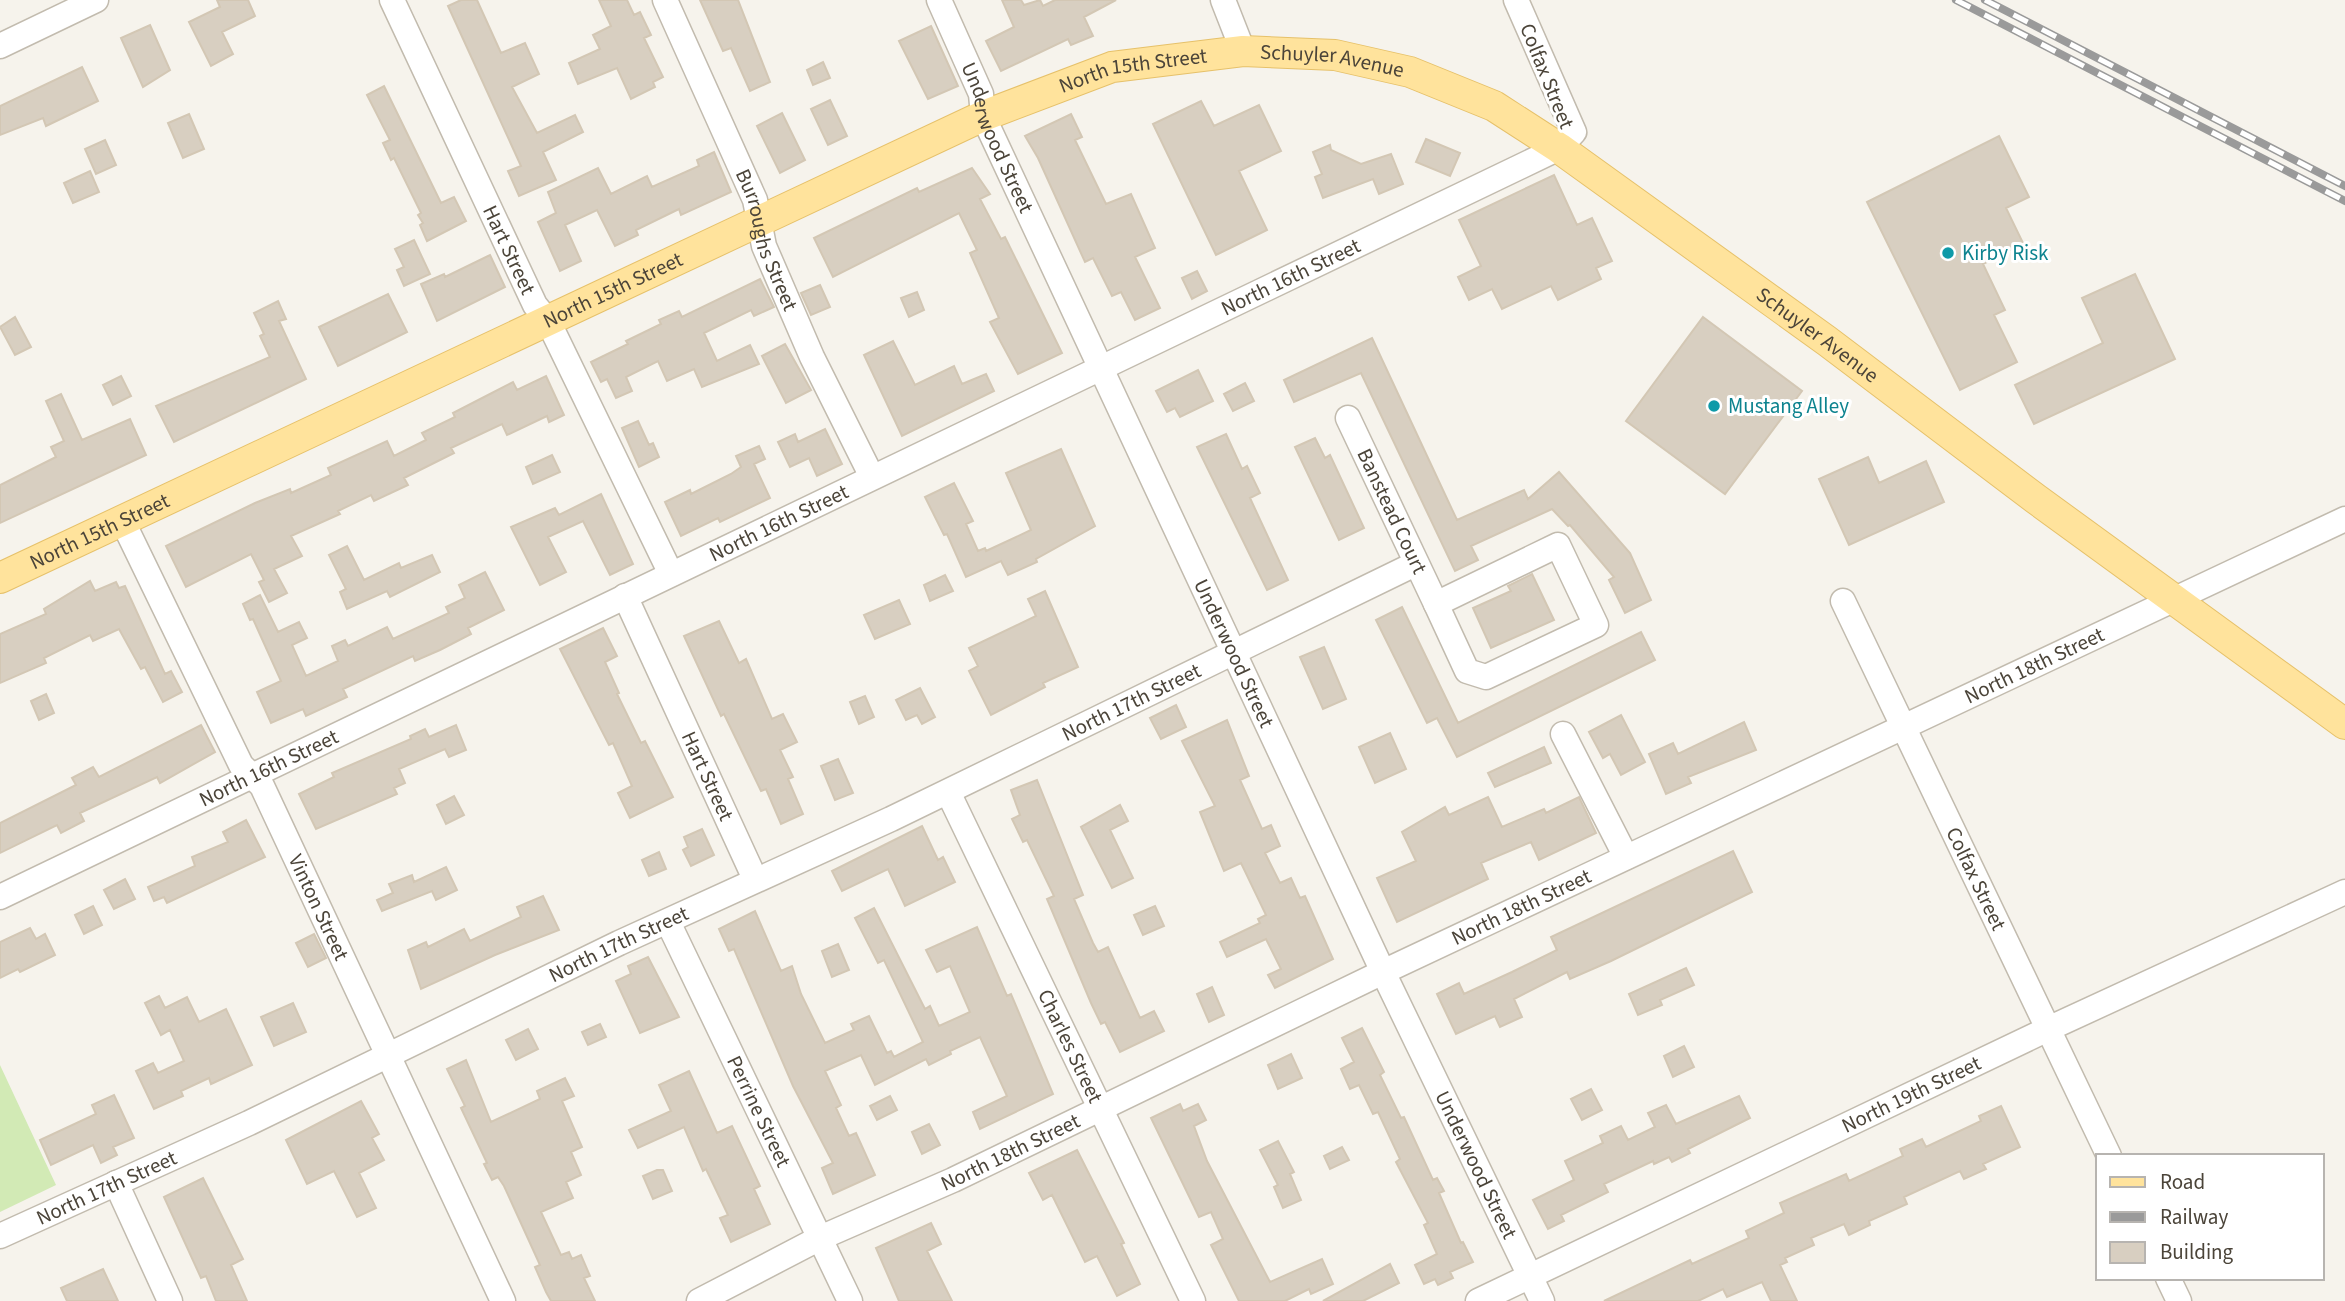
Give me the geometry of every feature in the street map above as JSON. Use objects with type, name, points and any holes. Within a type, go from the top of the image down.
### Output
[{"type":"main road","name":"North 15th Street","points":[[0,578],[983,116],[1112,68],[1243,51]]},
{"type":"main road","name":"Schuyler Avenue","points":[[1243,51],[1335,55],[1410,72],[1494,106],[1559,148],[2345,724]]},
{"type":"street","points":[[0,46],[96,0]]},
{"type":"street","name":"Hart Street","points":[[392,0],[535,304],[548,321],[671,574]]},
{"type":"street","name":"Burroughs Street","points":[[665,0],[755,200],[762,221],[764,246],[812,357],[872,477]]},
{"type":"street","name":"Underwood Street","points":[[939,0],[981,94],[983,116],[1236,651],[1383,971],[1542,1301]]},
{"type":"street","points":[[1223,0],[1243,51]]},
{"type":"street","name":"Colfax Street","points":[[1516,0],[1574,132],[1559,148]]},
{"type":"street","name":"North 16th Street","points":[[0,897],[1100,366],[1559,148]]},
{"type":"street","name":"Banstead Court","points":[[1348,418],[1467,671],[1486,677],[1596,625],[1558,545],[1436,604]]},
{"type":"street","name":"North 18th Street","points":[[699,1301],[820,1238],[953,1180],[1383,971],[2345,519]]},
{"type":"street","name":"Vinton Street","points":[[122,520],[241,765],[262,786],[503,1301]]},
{"type":"street","name":"North 17th Street","points":[[0,1236],[249,1124],[388,1054],[755,879],[948,792],[1415,564]]},
{"type":"street","name":"Hart Street","points":[[625,596],[755,879]]},
{"type":"street","name":"Colfax Street","points":[[1843,601],[2108,1154]]},
{"type":"street","points":[[1563,734],[1626,857]]},
{"type":"street","name":"Charles Street","points":[[948,792],[1193,1301]]},
{"type":"street","name":"North 19th Street","points":[[1478,1301],[2048,1029],[2345,892]]},
{"type":"street","name":"Perrine Street","points":[[668,922],[850,1301]]},
{"type":"street","points":[[116,1184],[170,1301]]},
{"type":"street","points":[[2169,1280],[2179,1301]]},
{"type":"green space","points":[[0,1065],[56,1185],[0,1212]]},
{"type":"building","points":[[217,0],[248,0],[255,16],[222,32],[233,54],[211,66],[189,22],[220,7]]},
{"type":"building","points":[[461,0],[477,0],[501,53],[525,43],[539,74],[512,87],[537,133],[575,115],[583,132],[543,152],[556,180],[519,196],[508,171],[521,166],[448,6]]},
{"type":"building","points":[[599,0],[627,0],[634,15],[640,12],[651,35],[644,38],[663,77],[653,82],[655,87],[631,99],[617,68],[578,84],[569,63],[600,49],[593,35],[611,26]]},
{"type":"building","points":[[700,0],[738,0],[770,82],[750,91],[731,48],[723,51]]},
{"type":"building","points":[[1002,0],[1021,0],[1024,5],[1040,0],[1043,6],[1055,0],[1116,0],[1084,17],[1093,36],[1071,45],[1068,39],[1001,71],[986,41],[1014,27]]},
{"type":"building","points":[[150,25],[170,70],[143,87],[121,38]]},
{"type":"building","points":[[931,26],[958,86],[928,99],[899,41]]},
{"type":"building","points":[[823,62],[830,78],[813,85],[807,70]]},
{"type":"building","points":[[82,67],[98,101],[46,126],[43,118],[0,135],[0,106]]},
{"type":"building","points":[[384,86],[441,203],[454,197],[466,221],[427,241],[420,225],[423,223],[418,215],[421,213],[394,158],[391,160],[383,143],[390,140],[367,95]]},
{"type":"building","points":[[830,100],[847,136],[828,145],[811,109]]},
{"type":"building","points":[[1201,101],[1214,126],[1259,105],[1281,151],[1239,171],[1267,230],[1216,255],[1153,124]]},
{"type":"building","points":[[782,113],[805,160],[780,173],[757,126]]},
{"type":"building","points":[[189,114],[204,149],[183,158],[168,123]]},
{"type":"building","points":[[1071,114],[1082,137],[1075,140],[1106,204],[1131,194],[1155,248],[1135,257],[1160,308],[1135,320],[1121,292],[1112,296],[1093,258],[1085,262],[1038,158],[1025,136]]},
{"type":"building","name":"Kirby Risk","points":[[1999,136],[2029,197],[2006,208],[2023,243],[1983,264],[2005,310],[1994,315],[2017,362],[1960,390],[1867,202]]},
{"type":"building","points":[[1426,139],[1460,153],[1450,176],[1416,162]]},
{"type":"building","points":[[105,140],[116,165],[96,174],[85,149]]},
{"type":"building","points":[[1330,145],[1331,150],[1361,164],[1391,154],[1403,184],[1379,194],[1373,179],[1323,198],[1315,177],[1322,174],[1313,152]]},
{"type":"building","points":[[714,152],[731,192],[681,215],[679,209],[636,230],[638,235],[615,246],[597,210],[565,225],[581,261],[560,271],[538,222],[556,213],[548,192],[598,168],[611,194],[647,176],[652,187],[699,166],[697,160]]},
{"type":"building","points":[[972,168],[990,194],[980,199],[1001,239],[1005,237],[1062,353],[1018,374],[990,322],[999,318],[970,253],[977,250],[959,213],[833,277],[814,238],[917,188],[919,192]]},
{"type":"building","points":[[90,171],[99,192],[73,203],[64,183]]},
{"type":"building","points":[[1554,175],[1577,225],[1592,218],[1612,261],[1596,268],[1601,279],[1558,300],[1551,286],[1502,309],[1492,289],[1469,300],[1458,277],[1481,266],[1459,220]]},
{"type":"building","points":[[414,240],[430,274],[404,286],[397,270],[404,267],[395,249]]},
{"type":"building","points":[[490,255],[505,287],[437,321],[421,284],[444,274],[445,277]]},
{"type":"building","points":[[1197,271],[1207,291],[1192,299],[1182,278]]},
{"type":"building","points":[[2135,274],[2175,359],[2034,424],[2015,385],[2103,343],[2082,298]]},
{"type":"building","points":[[760,279],[774,307],[754,316],[751,310],[704,333],[717,361],[750,345],[759,364],[702,387],[694,369],[667,381],[658,361],[626,377],[632,391],[616,398],[607,379],[601,382],[591,362],[661,324],[659,320],[679,311],[682,317]]},
{"type":"building","points":[[820,285],[830,307],[811,315],[801,293]]},
{"type":"building","points":[[917,292],[924,310],[909,317],[901,298]]},
{"type":"building","points":[[388,294],[407,332],[338,366],[319,327]]},
{"type":"building","points":[[278,301],[286,319],[279,321],[306,379],[174,442],[156,406],[270,357],[260,336],[264,334],[254,313]]},
{"type":"building","points":[[15,317],[31,347],[15,355],[0,327]]},
{"type":"building","name":"Mustang Alley","points":[[1703,317],[1802,391],[1725,494],[1626,421]]},
{"type":"building","points":[[1372,338],[1457,520],[1524,490],[1528,499],[1559,472],[1630,553],[1651,600],[1625,613],[1609,580],[1614,577],[1570,525],[1552,509],[1471,546],[1478,560],[1455,571],[1361,373],[1294,402],[1284,380]]},
{"type":"building","points":[[893,341],[915,385],[954,366],[962,384],[986,374],[994,391],[902,436],[864,355]]},
{"type":"building","points":[[785,344],[811,390],[786,403],[762,356]]},
{"type":"building","points":[[1198,370],[1213,401],[1180,417],[1175,408],[1167,412],[1156,391]]},
{"type":"building","points":[[121,376],[131,396],[113,405],[103,385]]},
{"type":"building","points":[[546,376],[564,415],[549,422],[547,416],[507,435],[502,424],[451,448],[454,453],[404,478],[408,485],[374,501],[371,495],[338,511],[340,514],[291,536],[302,556],[274,569],[287,593],[269,602],[259,582],[264,580],[251,554],[186,587],[166,546],[255,503],[290,489],[291,493],[331,475],[328,468],[387,441],[394,456],[426,440],[422,433],[455,417],[453,413],[513,382],[517,390]]},
{"type":"building","points":[[1245,383],[1254,401],[1233,411],[1224,394]]},
{"type":"building","points":[[61,394],[82,440],[130,419],[146,455],[0,523],[0,485],[56,457],[51,447],[64,441],[46,401]]},
{"type":"building","points":[[638,421],[649,445],[653,443],[659,457],[639,467],[622,428]]},
{"type":"building","points":[[825,429],[842,464],[817,476],[809,458],[790,467],[778,442],[795,434],[798,442]]},
{"type":"building","points":[[1226,434],[1242,469],[1247,466],[1260,493],[1250,498],[1288,580],[1267,590],[1197,447]]},
{"type":"building","points":[[1315,438],[1325,458],[1330,455],[1364,528],[1339,540],[1295,447]]},
{"type":"building","points":[[759,446],[765,459],[754,464],[770,498],[720,522],[718,518],[681,536],[665,502],[690,490],[691,494],[731,474],[741,467],[736,456]]},
{"type":"building","points":[[1061,449],[1095,526],[1036,559],[1037,562],[1008,575],[1001,561],[966,577],[947,534],[944,535],[925,497],[954,483],[973,521],[966,524],[978,551],[985,548],[986,551],[1031,530],[1006,473]]},
{"type":"building","points":[[552,455],[560,472],[533,484],[526,467]]},
{"type":"building","points":[[1868,457],[1879,483],[1926,461],[1944,502],[1849,545],[1819,479]]},
{"type":"building","points":[[601,494],[633,564],[610,575],[583,521],[548,537],[566,572],[540,585],[511,527],[555,508],[559,515]]},
{"type":"building","points":[[347,546],[364,580],[399,563],[401,568],[432,555],[440,572],[390,597],[387,591],[347,609],[340,592],[346,589],[329,555]]},
{"type":"building","points":[[485,572],[504,610],[468,628],[471,634],[415,661],[413,656],[343,689],[347,697],[306,716],[303,709],[271,723],[257,692],[281,681],[253,619],[250,620],[243,604],[260,595],[278,632],[299,622],[307,638],[292,645],[306,676],[338,661],[332,646],[345,640],[348,646],[387,627],[393,639],[449,613],[446,607],[465,598],[459,585]]},
{"type":"building","points":[[1532,574],[1554,620],[1491,648],[1473,608],[1511,591],[1508,586]]},
{"type":"building","points":[[945,575],[953,591],[930,601],[924,585]]},
{"type":"building","points":[[90,581],[95,591],[116,582],[119,588],[125,586],[165,674],[171,671],[182,692],[163,702],[145,667],[141,669],[119,629],[93,641],[90,635],[44,658],[46,663],[0,683],[0,634],[46,614],[44,609]]},
{"type":"building","points":[[1045,591],[1078,667],[1043,683],[1045,687],[991,715],[969,671],[978,666],[969,648],[1036,616],[1028,599]]},
{"type":"building","points":[[899,600],[910,624],[875,639],[864,615]]},
{"type":"building","points":[[1402,607],[1458,723],[1641,632],[1655,660],[1457,757],[1437,718],[1427,723],[1376,620]]},
{"type":"building","points":[[719,621],[739,663],[746,659],[772,719],[783,714],[797,742],[780,750],[793,777],[788,779],[803,814],[781,824],[766,789],[761,791],[724,714],[721,716],[684,636]]},
{"type":"building","points":[[603,628],[617,656],[605,662],[619,693],[617,694],[641,743],[645,741],[673,797],[630,818],[618,793],[632,786],[613,743],[609,745],[560,649]]},
{"type":"building","points":[[1324,647],[1346,699],[1323,709],[1300,657]]},
{"type":"building","points":[[920,688],[935,717],[922,724],[917,715],[906,720],[896,700]]},
{"type":"building","points":[[46,694],[54,713],[39,720],[31,701]]},
{"type":"building","points":[[865,696],[874,717],[859,724],[850,702]]},
{"type":"building","points":[[1176,705],[1186,727],[1161,739],[1150,718]]},
{"type":"building","points":[[1621,715],[1645,762],[1621,775],[1610,754],[1603,758],[1589,732]]},
{"type":"building","points":[[1227,720],[1249,776],[1240,780],[1262,829],[1271,825],[1280,846],[1265,853],[1280,883],[1291,878],[1300,898],[1305,896],[1333,959],[1275,988],[1268,975],[1281,969],[1266,939],[1227,957],[1220,942],[1260,923],[1258,919],[1266,915],[1241,863],[1224,871],[1200,812],[1215,806],[1182,741]]},
{"type":"building","points":[[1744,722],[1756,750],[1688,777],[1691,783],[1666,794],[1649,754],[1673,743],[1678,754]]},
{"type":"building","points":[[201,725],[215,752],[160,783],[157,777],[80,813],[84,821],[61,833],[57,825],[0,853],[0,823],[76,785],[72,778],[93,767],[99,777]]},
{"type":"building","points":[[456,725],[466,750],[449,757],[445,749],[399,769],[405,783],[394,788],[397,794],[316,829],[299,794],[334,777],[332,773],[411,739],[410,736],[425,729],[429,737]]},
{"type":"building","points":[[1390,733],[1406,769],[1375,783],[1359,747]]},
{"type":"building","points":[[1544,747],[1551,763],[1495,787],[1488,773]]},
{"type":"building","points":[[838,759],[853,793],[835,800],[821,766]]},
{"type":"building","points":[[1037,780],[1083,895],[1074,899],[1093,943],[1098,952],[1108,947],[1140,1018],[1154,1011],[1164,1031],[1120,1052],[1105,1022],[1101,1024],[1047,899],[1054,896],[1027,840],[1023,842],[1012,819],[1020,815],[1011,790]]},
{"type":"building","points":[[454,796],[464,815],[446,824],[437,805]]},
{"type":"building","points":[[1488,797],[1502,827],[1544,809],[1546,813],[1579,797],[1596,833],[1539,860],[1531,842],[1481,863],[1488,879],[1397,922],[1377,878],[1416,861],[1402,832],[1445,807],[1449,815]]},
{"type":"building","points":[[1120,805],[1128,821],[1110,830],[1133,878],[1112,888],[1081,827]]},
{"type":"building","points":[[246,820],[265,857],[167,903],[164,897],[154,901],[148,887],[195,866],[192,857],[228,842],[223,832]]},
{"type":"building","points":[[922,826],[938,860],[943,857],[955,882],[905,906],[888,869],[842,891],[832,871]]},
{"type":"building","points":[[702,829],[714,855],[691,866],[683,850],[688,847],[684,837]]},
{"type":"building","points":[[1733,851],[1752,892],[1611,961],[1570,979],[1567,972],[1514,999],[1522,1017],[1500,1027],[1495,1016],[1456,1034],[1437,994],[1459,983],[1464,994],[1512,972],[1557,950],[1551,937]]},
{"type":"building","points":[[659,852],[666,869],[649,876],[642,860]]},
{"type":"building","points":[[446,867],[457,890],[436,900],[432,891],[382,911],[377,900],[393,893],[389,884],[412,875],[414,882]]},
{"type":"building","points":[[125,879],[135,899],[114,909],[104,890]]},
{"type":"building","points":[[543,896],[559,930],[495,955],[421,989],[408,950],[426,942],[428,947],[464,929],[470,941],[521,917],[517,907]]},
{"type":"building","points":[[93,906],[102,925],[84,934],[75,915]]},
{"type":"building","points":[[1155,906],[1164,926],[1143,935],[1134,915]]},
{"type":"building","points":[[874,908],[925,1009],[930,1006],[939,1026],[970,1012],[950,966],[937,972],[926,950],[977,927],[1007,996],[1011,994],[1053,1094],[980,1129],[973,1112],[1007,1096],[980,1037],[950,1051],[951,1054],[929,1065],[926,1059],[875,1085],[861,1055],[825,1071],[841,1105],[836,1108],[849,1136],[856,1133],[875,1175],[833,1194],[822,1168],[833,1163],[793,1086],[734,949],[729,951],[719,929],[755,911],[781,971],[792,966],[801,994],[825,1043],[854,1030],[851,1024],[869,1016],[887,1053],[891,1051],[894,1057],[923,1042],[884,960],[878,963],[855,918]]},
{"type":"building","points":[[30,928],[36,939],[45,934],[55,955],[20,972],[18,969],[0,978],[0,942]]},
{"type":"building","points":[[314,934],[326,958],[308,967],[296,943]]},
{"type":"building","points":[[838,944],[849,970],[832,977],[822,951]]},
{"type":"building","points":[[648,957],[679,1017],[640,1033],[616,981],[631,974],[628,966]]},
{"type":"building","points":[[1686,968],[1694,985],[1660,1000],[1662,1005],[1638,1015],[1629,994]]},
{"type":"building","points":[[1212,987],[1224,1015],[1209,1022],[1197,994]]},
{"type":"building","points":[[159,996],[165,1008],[187,997],[199,1022],[226,1009],[252,1065],[211,1084],[209,1078],[181,1091],[183,1096],[154,1109],[136,1071],[153,1063],[158,1073],[184,1061],[170,1030],[161,1035],[145,1003]]},
{"type":"building","points":[[293,1003],[306,1032],[274,1046],[261,1017]]},
{"type":"building","points":[[600,1024],[606,1037],[588,1045],[582,1032]]},
{"type":"building","points":[[1362,1028],[1384,1072],[1380,1075],[1401,1118],[1404,1117],[1433,1180],[1437,1178],[1444,1191],[1439,1193],[1461,1243],[1463,1242],[1473,1262],[1450,1272],[1453,1278],[1438,1285],[1435,1279],[1424,1284],[1415,1265],[1437,1254],[1424,1225],[1428,1223],[1396,1162],[1400,1159],[1378,1112],[1373,1114],[1359,1085],[1350,1089],[1341,1069],[1354,1062],[1342,1038]]},
{"type":"building","points":[[528,1029],[538,1049],[516,1060],[506,1040]]},
{"type":"building","points":[[1684,1046],[1694,1067],[1673,1077],[1664,1056]]},
{"type":"building","points":[[1291,1054],[1302,1078],[1278,1089],[1268,1065]]},
{"type":"building","points":[[466,1060],[491,1122],[540,1099],[537,1091],[565,1078],[574,1096],[562,1101],[582,1147],[571,1152],[581,1175],[566,1182],[573,1198],[541,1212],[561,1255],[569,1252],[572,1259],[581,1255],[590,1276],[584,1278],[595,1301],[551,1301],[546,1292],[535,1267],[540,1265],[504,1186],[498,1177],[492,1180],[484,1164],[487,1163],[461,1108],[465,1106],[447,1069]]},
{"type":"building","points":[[689,1071],[717,1133],[732,1126],[760,1186],[754,1189],[770,1224],[731,1242],[720,1218],[728,1215],[706,1169],[703,1171],[684,1127],[638,1148],[629,1130],[671,1111],[659,1085]]},
{"type":"building","points":[[1591,1089],[1602,1110],[1582,1120],[1571,1099]]},
{"type":"building","points":[[114,1095],[134,1138],[113,1147],[117,1155],[101,1163],[93,1145],[51,1165],[40,1140],[96,1114],[92,1105]]},
{"type":"building","points":[[890,1096],[897,1110],[877,1120],[870,1106]]},
{"type":"building","points":[[1739,1096],[1750,1118],[1688,1149],[1690,1153],[1672,1162],[1669,1157],[1654,1164],[1653,1161],[1604,1184],[1608,1192],[1561,1215],[1564,1221],[1548,1229],[1533,1200],[1574,1180],[1565,1161],[1603,1143],[1600,1136],[1621,1126],[1628,1140],[1655,1127],[1648,1113],[1666,1105],[1676,1124]]},
{"type":"building","points":[[361,1101],[379,1134],[372,1138],[384,1160],[359,1173],[376,1208],[357,1217],[334,1171],[307,1184],[286,1140]]},
{"type":"building","points":[[1180,1104],[1183,1111],[1198,1104],[1206,1120],[1194,1126],[1207,1161],[1270,1282],[1322,1259],[1333,1284],[1311,1294],[1309,1289],[1285,1301],[1239,1301],[1211,1245],[1223,1239],[1211,1212],[1199,1217],[1151,1118]]},
{"type":"building","points":[[2001,1106],[2020,1147],[1983,1164],[1986,1169],[1964,1179],[1960,1171],[1904,1197],[1907,1204],[1869,1221],[1870,1225],[1849,1235],[1844,1224],[1811,1238],[1814,1245],[1785,1258],[1787,1262],[1780,1265],[1797,1301],[1771,1301],[1762,1282],[1727,1297],[1723,1289],[1698,1301],[1604,1301],[1690,1260],[1692,1264],[1749,1238],[1746,1231],[1784,1213],[1780,1203],[1846,1174],[1849,1181],[1903,1156],[1900,1149],[1922,1139],[1926,1147],[1981,1121],[1979,1116]]},
{"type":"building","points":[[929,1124],[940,1145],[922,1154],[912,1132]]},
{"type":"building","points":[[1278,1141],[1294,1172],[1290,1174],[1301,1200],[1283,1208],[1274,1187],[1278,1185],[1260,1150]]},
{"type":"building","points":[[1342,1147],[1349,1160],[1330,1169],[1324,1156]]},
{"type":"building","points":[[1077,1150],[1124,1243],[1121,1244],[1140,1284],[1117,1296],[1097,1256],[1085,1262],[1052,1195],[1043,1200],[1029,1173]]},
{"type":"building","points":[[663,1170],[672,1191],[653,1199],[643,1176]]},
{"type":"building","points":[[203,1178],[243,1259],[231,1265],[247,1301],[216,1301],[206,1276],[201,1278],[164,1197]]},
{"type":"building","points":[[931,1223],[941,1244],[927,1251],[952,1301],[899,1301],[876,1248]]},
{"type":"building","points":[[1390,1264],[1399,1283],[1363,1301],[1323,1301]]},
{"type":"building","points":[[103,1269],[118,1301],[67,1301],[61,1288]]},
{"type":"railway","points":[[1956,0],[2345,201]]},
{"type":"railway","points":[[1985,0],[2345,186]]},
{"type":"place","name":"Kirby Risk","points":[[1948,253]]},
{"type":"place","name":"Mustang Alley","points":[[1714,406]]}]
